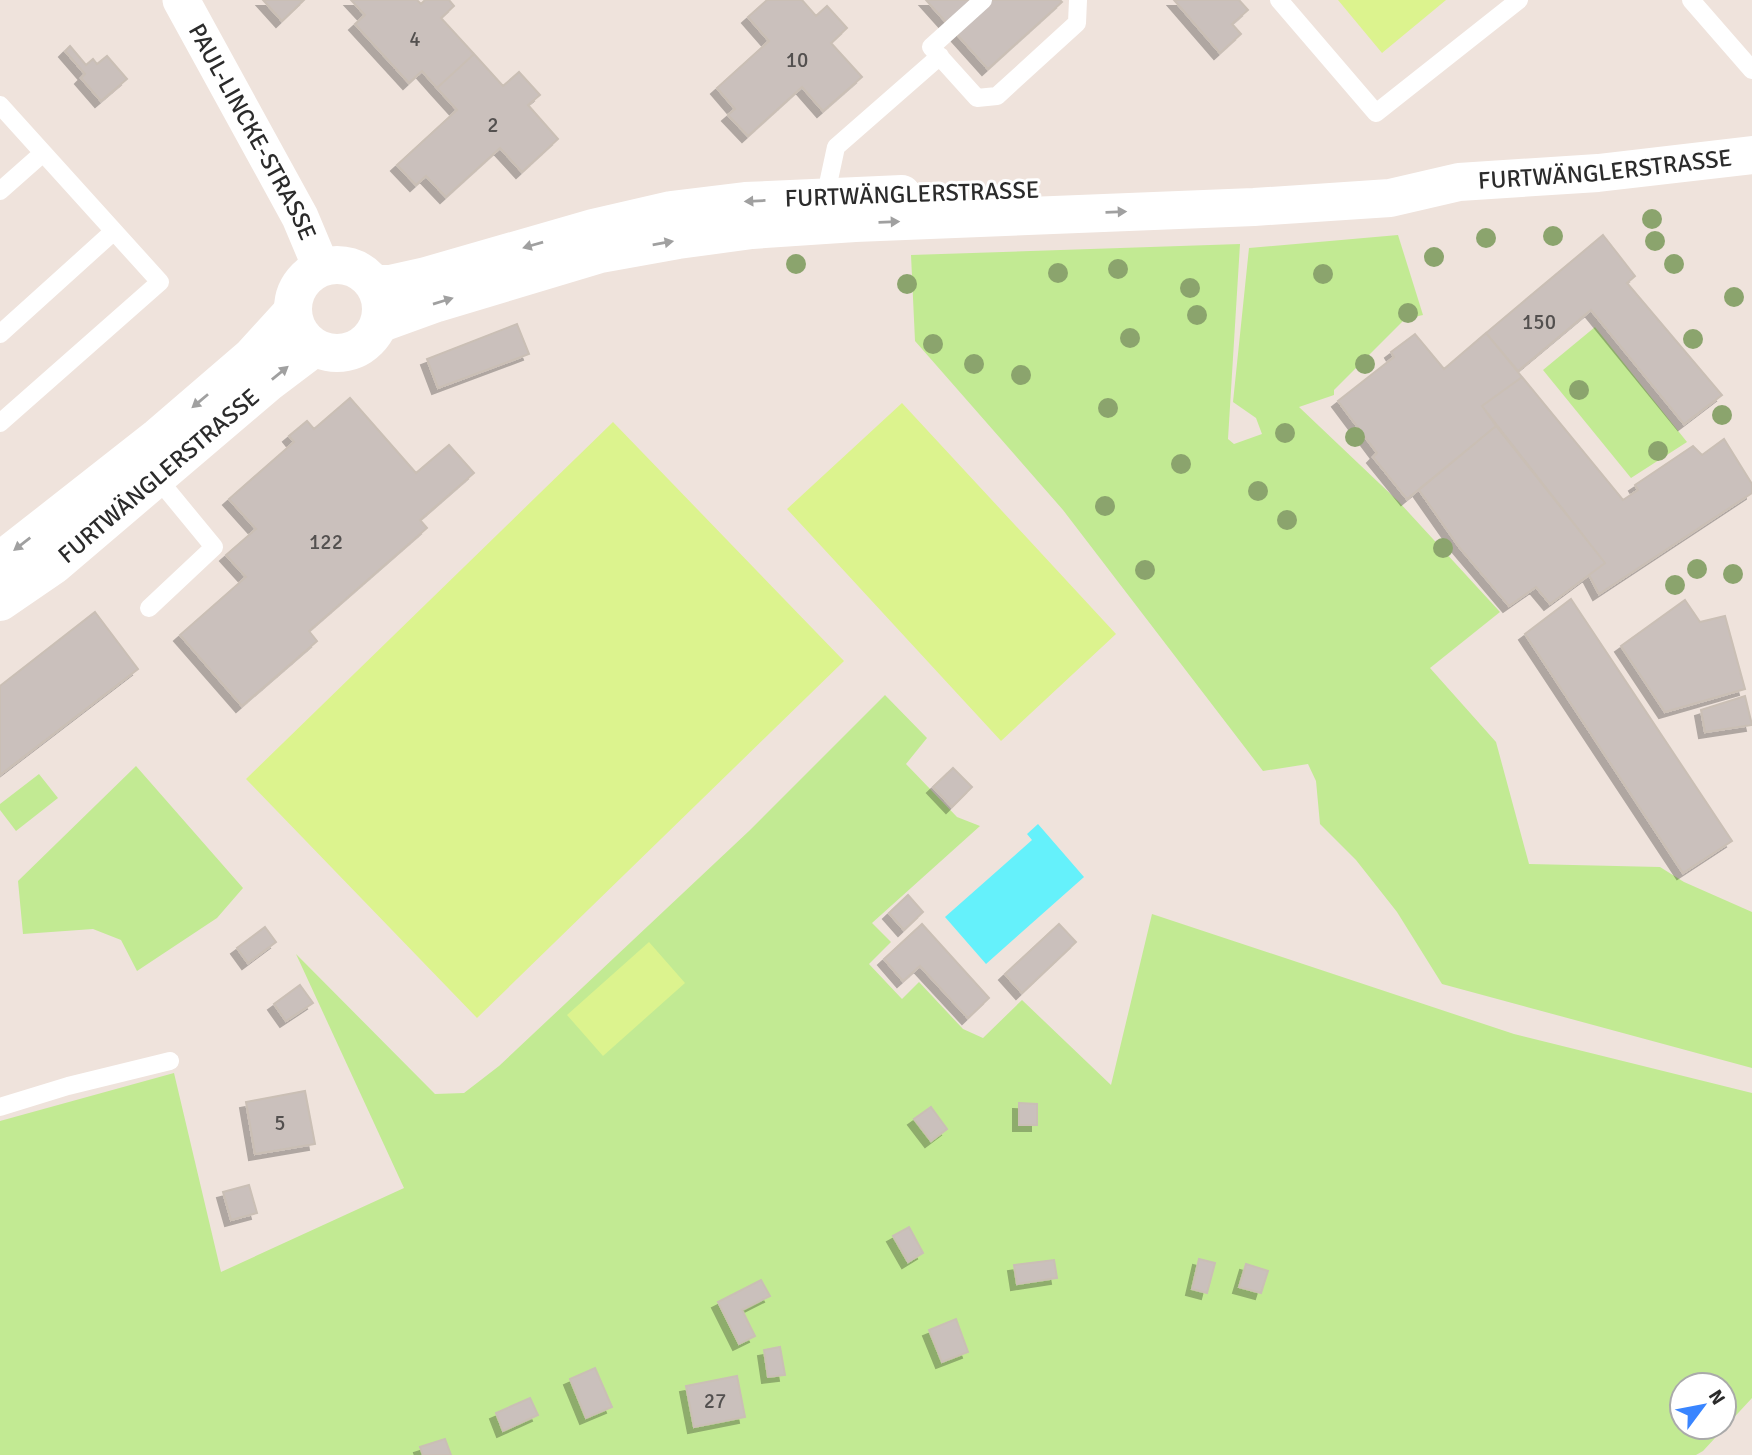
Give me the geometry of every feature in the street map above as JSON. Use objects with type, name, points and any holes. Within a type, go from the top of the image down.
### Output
[{"type":"main road","name":"FURTWÄNGLERSTRASSE","points":[[379,324],[437,303],[600,254],[752,230],[855,223],[1254,207],[1390,198],[1460,182],[1598,173],[1752,155]]},
{"type":"main road","name":"FURTWÄNGLERSTRASSE","points":[[374,284],[390,284],[426,276],[593,228],[671,211],[745,201],[1388,174],[1460,182]]},
{"type":"main road","points":[[321,267],[350,267],[374,284],[381,310],[379,324],[364,345],[339,354],[326,353],[303,339],[295,326],[293,298],[299,285],[309,274],[321,267]]},
{"type":"main road","name":"FURTWÄNGLERSTRASSE","points":[[0,561],[210,393],[251,357],[292,312]]},
{"type":"main road","name":"FURTWÄNGLERSTRASSE","points":[[0,602],[54,565],[269,382],[314,348]]},
{"type":"street","name":"PAUL-LINCKE-STRASSE","points":[[181,0],[300,217],[321,267]]},
{"type":"lane","points":[[983,0],[931,47],[977,98],[997,96],[1077,23],[1078,0]]},
{"type":"lane","points":[[1279,0],[1376,113],[1519,0]]},
{"type":"lane","points":[[1691,0],[1752,70]]},
{"type":"lane","points":[[825,198],[836,147],[940,56]]},
{"type":"lane","points":[[0,105],[160,282],[0,423]]},
{"type":"lane","points":[[0,191],[43,153]]},
{"type":"lane","points":[[0,334],[114,231]]},
{"type":"lane","points":[[149,608],[214,547],[158,479]]},
{"type":"lane","points":[[0,1107],[68,1086],[170,1061]]},
{"type":"green space","points":[[1338,0],[1446,0],[1382,53]]},
{"type":"green space","points":[[1398,235],[1423,315],[1405,319],[1334,390],[1334,395],[1299,407],[1399,502],[1500,612],[1430,668],[1496,742],[1529,864],[1660,867],[1684,882],[1752,912],[1752,1068],[1442,984],[1397,912],[1356,860],[1320,824],[1316,781],[1308,764],[1263,771],[1063,510],[915,341],[911,255],[1240,244],[1228,439],[1234,444],[1262,434],[1256,418],[1233,402],[1249,248]]},
{"type":"green space","points":[[1595,327],[1687,442],[1631,478],[1543,370]]},
{"type":"green space","points":[[902,403],[1116,634],[1001,741],[787,509]]},
{"type":"green space","points":[[613,422],[844,661],[477,1018],[246,779]]},
{"type":"green space","points":[[885,695],[927,738],[906,764],[957,817],[980,826],[872,923],[891,942],[869,964],[902,999],[919,982],[963,1029],[983,1038],[1022,1000],[1111,1085],[1152,914],[1514,1034],[1752,1093],[1752,1398],[1738,1413],[1738,1371],[1668,1371],[1668,1441],[1712,1441],[1696,1455],[0,1455],[0,1121],[174,1073],[221,1272],[404,1188],[296,954],[435,1094],[464,1093],[499,1066],[749,831]]},
{"type":"green space","points":[[136,766],[243,888],[217,918],[137,971],[121,940],[93,929],[23,934],[18,881]]},
{"type":"green space","points":[[39,774],[58,798],[16,831],[0,810],[0,804]]},
{"type":"green space","points":[[649,942],[685,983],[603,1056],[567,1015]]},
{"type":"water","points":[[1038,824],[1084,877],[986,964],[945,917],[1032,840],[1027,834]]},
{"type":"building","points":[[263,0],[304,0],[282,21]]},
{"type":"building","points":[[351,0],[417,0],[421,4],[425,0],[449,0],[454,6],[441,18],[474,54],[437,88],[422,71],[409,83],[355,24],[365,15]]},
{"type":"building","points":[[767,0],[802,0],[816,16],[827,6],[847,28],[831,43],[862,77],[823,111],[802,87],[748,136],[728,115],[735,109],[717,88],[769,41],[748,17]]},
{"type":"building","points":[[926,0],[1060,0],[1062,2],[988,69]]},
{"type":"building","points":[[1174,0],[1239,0],[1248,10],[1232,24],[1241,34],[1220,53]]},
{"type":"building","points":[[70,46],[86,65],[93,59],[97,64],[107,56],[127,79],[101,101],[81,78],[85,74],[65,51]]},
{"type":"building","points":[[474,54],[503,86],[519,72],[540,95],[528,105],[558,139],[522,172],[500,148],[446,197],[426,176],[416,185],[397,165],[457,110],[437,88]]},
{"type":"building","points":[[1603,235],[1635,276],[1627,283],[1722,395],[1684,424],[1591,310],[1518,371],[1486,333]]},
{"type":"building","points":[[517,324],[529,354],[438,388],[427,359]]},
{"type":"building","points":[[1486,333],[1522,377],[1482,406],[1496,426],[1407,499],[1373,457],[1377,453],[1338,401],[1394,357],[1391,352],[1415,334],[1444,369]]},
{"type":"building","points":[[1522,377],[1623,500],[1638,490],[1635,485],[1693,446],[1702,455],[1724,439],[1752,484],[1752,493],[1599,594],[1589,575],[1605,563],[1482,406]]},
{"type":"building","points":[[350,398],[416,473],[449,445],[474,473],[420,520],[427,528],[309,631],[317,641],[242,706],[180,635],[246,577],[226,555],[256,529],[229,499],[294,442],[289,436],[307,421],[314,429]]},
{"type":"building","points":[[1496,426],[1605,563],[1550,604],[1536,587],[1509,606],[1459,547],[1419,490]]},
{"type":"building","points":[[1571,599],[1732,841],[1683,873],[1525,634]]},
{"type":"building","points":[[1685,600],[1700,622],[1725,616],[1745,689],[1665,712],[1621,646]]},
{"type":"building","points":[[95,612],[138,669],[0,775],[0,686]]},
{"type":"building","points":[[1745,696],[1752,725],[1705,732],[1701,710]]},
{"type":"building","points":[[953,768],[972,787],[952,807],[933,787]]},
{"type":"building","points":[[908,895],[923,912],[904,930],[889,913]]},
{"type":"building","points":[[922,924],[989,998],[968,1018],[920,966],[903,981],[884,959]]},
{"type":"building","points":[[1059,924],[1076,942],[1022,993],[1005,974]]},
{"type":"building","points":[[265,927],[276,942],[248,963],[237,948]]},
{"type":"building","points":[[300,985],[313,1003],[286,1021],[274,1004]]},
{"type":"building","points":[[305,1091],[315,1144],[255,1154],[246,1102]]},
{"type":"building","points":[[1019,1103],[1037,1104],[1037,1125],[1019,1125]]},
{"type":"building","points":[[931,1107],[947,1129],[931,1141],[914,1119]]},
{"type":"building","points":[[249,1185],[257,1213],[231,1220],[223,1192]]},
{"type":"building","points":[[909,1227],[923,1253],[908,1262],[893,1236]]},
{"type":"building","points":[[1199,1259],[1215,1263],[1207,1293],[1192,1289]]},
{"type":"building","points":[[1054,1260],[1057,1278],[1017,1284],[1014,1265]]},
{"type":"building","points":[[1246,1264],[1268,1271],[1261,1293],[1239,1287]]},
{"type":"building","points":[[761,1280],[770,1296],[742,1310],[755,1336],[739,1344],[718,1302]]},
{"type":"building","points":[[956,1319],[968,1352],[942,1362],[929,1330]]},
{"type":"building","points":[[780,1347],[785,1375],[768,1377],[764,1350]]},
{"type":"building","points":[[595,1368],[612,1407],[586,1418],[570,1379]]},
{"type":"building","points":[[737,1376],[745,1417],[694,1427],[686,1386]]},
{"type":"building","points":[[530,1398],[538,1415],[503,1431],[496,1413]]},
{"type":"building","points":[[445,1439],[451,1455],[423,1455],[420,1447]]}]
